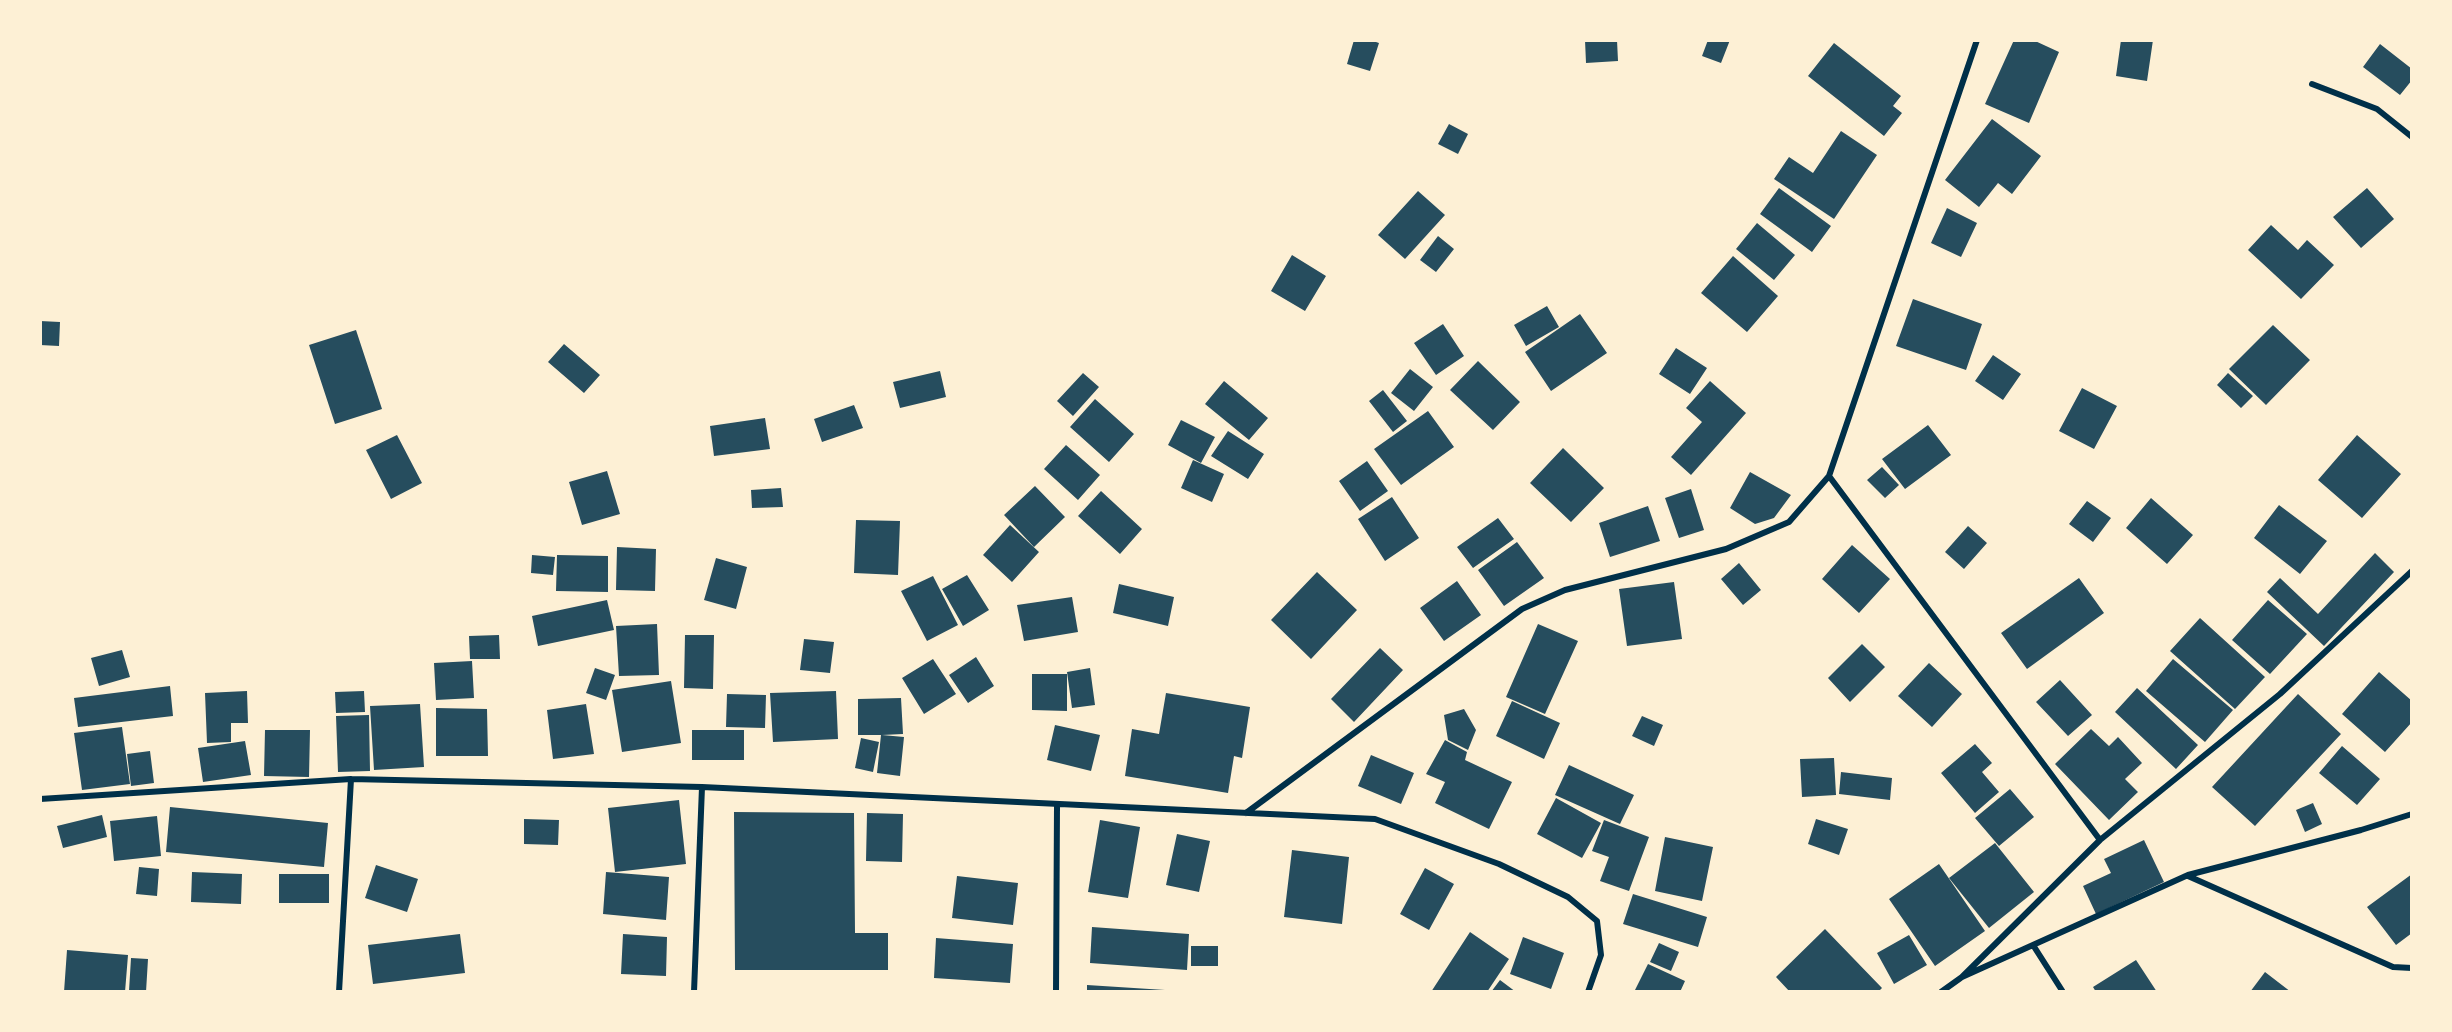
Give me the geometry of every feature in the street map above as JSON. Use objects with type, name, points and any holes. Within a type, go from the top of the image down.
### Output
[{"type":"street","points":[[1246,813],[1522,609],[1565,590],[1726,549],[1789,522],[1828,476],[1977,40]]},
{"type":"street","points":[[2312,84],[2377,109],[2412,137]]},
{"type":"street","points":[[1828,476],[2100,840]]},
{"type":"street","points":[[1941,992],[1962,977],[2100,840],[2280,694],[2412,572]]},
{"type":"street","points":[[40,799],[351,779],[702,787],[1375,819],[1499,864],[1568,897],[1597,921],[1600,956],[1588,992]]},
{"type":"street","points":[[339,992],[351,779]]},
{"type":"street","points":[[694,992],[702,787]]},
{"type":"street","points":[[1056,992],[1057,805]]},
{"type":"street","points":[[1962,977],[2188,875],[2361,831],[2412,814]]},
{"type":"street","points":[[2188,875],[2393,967],[2412,968]]},
{"type":"street","points":[[2032,945],[2063,992]]},
{"type":"building","points":[[1354,40],[1370,40],[1379,43],[1370,71],[1347,64]]},
{"type":"building","points":[[1585,40],[1617,40],[1618,61],[1586,63]]},
{"type":"building","points":[[1708,40],[1730,40],[1721,63],[1702,56]]},
{"type":"building","points":[[2014,40],[2033,40],[2059,52],[2029,123],[1985,104]]},
{"type":"building","points":[[2121,40],[2153,40],[2147,81],[2116,76]]},
{"type":"building","points":[[1834,43],[1901,96],[1893,106],[1902,113],[1884,136],[1808,76]]},
{"type":"building","points":[[2380,44],[2412,69],[2412,80],[2400,95],[2363,67]]},
{"type":"building","points":[[1992,119],[2041,156],[2012,194],[1998,183],[1979,207],[1945,180]]},
{"type":"building","points":[[1449,124],[1468,134],[1458,154],[1438,144]]},
{"type":"building","points":[[1841,131],[1877,155],[1834,219],[1774,179],[1789,157],[1813,173]]},
{"type":"building","points":[[1779,188],[1831,226],[1812,252],[1760,214]]},
{"type":"building","points":[[2367,188],[2394,219],[2361,248],[2333,217]]},
{"type":"building","points":[[1418,191],[1445,215],[1405,259],[1378,235]]},
{"type":"building","points":[[1947,208],[1977,223],[1961,257],[1931,243]]},
{"type":"building","points":[[1757,223],[1795,255],[1774,280],[1736,249]]},
{"type":"building","points":[[2271,225],[2298,250],[2307,240],[2334,265],[2301,299],[2248,250]]},
{"type":"building","points":[[1438,236],[1454,249],[1436,272],[1420,260]]},
{"type":"building","points":[[1292,255],[1326,276],[1305,311],[1271,291]]},
{"type":"building","points":[[1733,256],[1778,296],[1747,332],[1701,293]]},
{"type":"building","points":[[1913,299],[1982,324],[1966,370],[1896,346]]},
{"type":"building","points":[[1547,306],[1559,327],[1526,346],[1514,325]]},
{"type":"building","points":[[1580,314],[1607,353],[1551,391],[1525,352]]},
{"type":"building","points":[[40,321],[60,322],[59,346],[40,345]]},
{"type":"building","points":[[1443,324],[1464,356],[1436,375],[1414,343]]},
{"type":"building","points":[[2273,325],[2310,360],[2266,405],[2229,369]]},
{"type":"building","points":[[356,330],[382,409],[335,424],[309,345]]},
{"type":"building","points":[[564,344],[600,375],[584,393],[548,362]]},
{"type":"building","points":[[1676,348],[1707,368],[1690,394],[1659,374]]},
{"type":"building","points":[[1993,355],[2021,374],[2003,400],[1975,381]]},
{"type":"building","points":[[1478,361],[1520,402],[1493,430],[1450,390]]},
{"type":"building","points":[[1410,369],[1433,387],[1414,411],[1391,393]]},
{"type":"building","points":[[940,371],[946,397],[900,408],[893,382]]},
{"type":"building","points":[[1083,373],[1099,387],[1073,416],[1057,401]]},
{"type":"building","points":[[2228,373],[2253,396],[2241,408],[2217,385]]},
{"type":"building","points":[[1224,381],[1268,418],[1249,440],[1205,404]]},
{"type":"building","points":[[1710,381],[1746,413],[1691,475],[1671,457],[1702,422],[1686,408]]},
{"type":"building","points":[[2082,388],[2117,406],[2094,449],[2059,431]]},
{"type":"building","points":[[1383,390],[1407,421],[1393,432],[1369,401]]},
{"type":"building","points":[[1095,399],[1134,434],[1109,462],[1070,427]]},
{"type":"building","points":[[854,405],[863,428],[822,442],[814,419]]},
{"type":"building","points":[[1428,411],[1454,447],[1401,485],[1374,449]]},
{"type":"building","points":[[765,418],[770,449],[714,456],[710,426]]},
{"type":"building","points":[[1181,420],[1215,437],[1201,463],[1168,445]]},
{"type":"building","points":[[1928,425],[1951,455],[1905,489],[1882,459]]},
{"type":"building","points":[[1228,431],[1264,454],[1248,479],[1211,456]]},
{"type":"building","points":[[397,435],[422,483],[391,499],[366,450]]},
{"type":"building","points":[[2357,435],[2401,474],[2362,518],[2318,480]]},
{"type":"building","points":[[1066,445],[1100,475],[1078,500],[1044,469]]},
{"type":"building","points":[[1563,448],[1604,488],[1571,522],[1530,483]]},
{"type":"building","points":[[1193,460],[1224,474],[1212,502],[1181,488]]},
{"type":"building","points":[[1367,461],[1388,491],[1360,511],[1339,481]]},
{"type":"building","points":[[1882,467],[1899,485],[1885,498],[1867,480]]},
{"type":"building","points":[[607,471],[620,514],[582,525],[569,482]]},
{"type":"building","points":[[1750,472],[1791,495],[1774,518],[1755,524],[1730,508]]},
{"type":"building","points":[[1035,486],[1065,517],[1034,547],[1004,515]]},
{"type":"building","points":[[781,488],[783,507],[752,508],[751,490]]},
{"type":"building","points":[[1691,489],[1704,530],[1679,538],[1665,498]]},
{"type":"building","points":[[1101,491],[1142,529],[1120,554],[1078,516]]},
{"type":"building","points":[[1392,497],[1419,538],[1385,561],[1358,519]]},
{"type":"building","points":[[2151,498],[2193,535],[2167,564],[2126,528]]},
{"type":"building","points":[[2087,501],[2111,518],[2093,542],[2069,524]]},
{"type":"building","points":[[2279,505],[2327,541],[2300,574],[2254,538]]},
{"type":"building","points":[[1648,506],[1660,541],[1610,557],[1599,523]]},
{"type":"building","points":[[1498,518],[1514,539],[1473,568],[1457,547]]},
{"type":"building","points":[[856,520],[900,521],[898,575],[854,573]]},
{"type":"building","points":[[1010,525],[1039,552],[1012,582],[983,555]]},
{"type":"building","points":[[1968,526],[1987,543],[1964,569],[1945,552]]},
{"type":"building","points":[[1517,542],[1544,578],[1504,606],[1478,570]]},
{"type":"building","points":[[1852,545],[1890,579],[1859,613],[1822,579]]},
{"type":"building","points":[[617,547],[656,549],[655,591],[616,590]]},
{"type":"building","points":[[2375,553],[2394,572],[2324,646],[2267,592],[2280,578],[2318,614]]},
{"type":"building","points":[[532,555],[555,557],[553,575],[531,573]]},
{"type":"building","points":[[557,555],[608,556],[608,592],[556,591]]},
{"type":"building","points":[[716,558],[747,567],[736,609],[704,600]]},
{"type":"building","points":[[1739,563],[1761,590],[1743,605],[1721,579]]},
{"type":"building","points":[[1317,572],[1357,610],[1311,659],[1271,620]]},
{"type":"building","points":[[967,575],[989,610],[963,626],[942,589]]},
{"type":"building","points":[[933,576],[958,625],[927,641],[901,591]]},
{"type":"building","points":[[2079,578],[2104,613],[2027,669],[2001,633]]},
{"type":"building","points":[[1457,581],[1481,615],[1444,641],[1420,608]]},
{"type":"building","points":[[1674,582],[1682,639],[1627,646],[1619,589]]},
{"type":"building","points":[[1119,584],[1174,597],[1168,626],[1113,613]]},
{"type":"building","points":[[1072,597],[1078,632],[1024,641],[1017,605]]},
{"type":"building","points":[[607,600],[614,630],[538,646],[532,616]]},
{"type":"building","points":[[2268,600],[2307,634],[2270,674],[2232,640]]},
{"type":"building","points":[[2200,618],[2265,677],[2235,709],[2170,651]]},
{"type":"building","points":[[657,624],[659,675],[619,676],[616,626]]},
{"type":"building","points":[[1538,624],[1578,641],[1545,714],[1506,697]]},
{"type":"building","points":[[499,635],[500,659],[470,659],[469,636]]},
{"type":"building","points":[[685,635],[714,635],[713,689],[684,688]]},
{"type":"building","points":[[804,639],[834,642],[830,673],[800,670]]},
{"type":"building","points":[[1862,644],[1885,667],[1850,702],[1828,678]]},
{"type":"building","points":[[1380,648],[1403,670],[1354,722],[1331,699]]},
{"type":"building","points":[[122,650],[130,677],[99,686],[91,658]]},
{"type":"building","points":[[976,657],[994,686],[968,703],[949,675]]},
{"type":"building","points":[[933,659],[956,694],[924,714],[902,678]]},
{"type":"building","points":[[2173,659],[2233,710],[2205,742],[2146,691]]},
{"type":"building","points":[[472,661],[474,698],[436,700],[434,663]]},
{"type":"building","points":[[1929,663],[1962,694],[1932,727],[1898,696]]},
{"type":"building","points":[[595,668],[615,675],[606,700],[586,693]]},
{"type":"building","points":[[1090,668],[1095,705],[1072,708],[1067,672]]},
{"type":"building","points":[[2379,672],[2412,701],[2412,722],[2385,752],[2342,714]]},
{"type":"building","points":[[1032,674],[1067,674],[1067,711],[1032,710]]},
{"type":"building","points":[[2060,680],[2092,715],[2068,736],[2036,702]]},
{"type":"building","points":[[671,681],[681,743],[622,752],[612,690]]},
{"type":"building","points":[[170,686],[173,716],[78,727],[74,698]]},
{"type":"building","points":[[2137,688],[2198,745],[2176,769],[2115,712]]},
{"type":"building","points":[[247,691],[248,723],[231,723],[231,742],[207,743],[205,693]]},
{"type":"building","points":[[364,691],[365,712],[336,713],[335,692]]},
{"type":"building","points":[[836,691],[838,739],[773,742],[770,693]]},
{"type":"building","points":[[1166,693],[1250,707],[1242,758],[1234,756],[1228,793],[1125,776],[1132,729],[1159,734]]},
{"type":"building","points":[[727,694],[766,695],[765,728],[726,727]]},
{"type":"building","points":[[2298,694],[2341,734],[2255,826],[2212,787]]},
{"type":"building","points":[[901,698],[903,734],[882,735],[904,737],[900,776],[877,773],[881,735],[858,735],[858,699]]},
{"type":"building","points":[[1512,701],[1560,723],[1544,759],[1496,736]]},
{"type":"building","points":[[420,704],[424,767],[374,770],[370,706]]},
{"type":"building","points":[[586,704],[594,754],[553,759],[547,710]]},
{"type":"building","points":[[436,708],[487,709],[488,756],[436,756]]},
{"type":"building","points":[[1464,709],[1476,730],[1468,750],[1448,740],[1444,715]]},
{"type":"building","points":[[369,715],[370,771],[338,772],[336,716]]},
{"type":"building","points":[[1642,716],[1663,725],[1654,746],[1632,736]]},
{"type":"building","points":[[1055,725],[1100,735],[1091,771],[1047,760]]},
{"type":"building","points":[[122,727],[130,784],[82,790],[74,733]]},
{"type":"building","points":[[2091,729],[2109,746],[2118,737],[2142,763],[2125,779],[2138,792],[2109,820],[2055,764]]},
{"type":"building","points":[[265,730],[310,730],[309,777],[264,776]]},
{"type":"building","points":[[692,730],[744,730],[744,760],[692,760]]},
{"type":"building","points":[[861,738],[879,742],[873,772],[855,768]]},
{"type":"building","points":[[1445,740],[1467,752],[1465,760],[1512,782],[1489,829],[1435,803],[1445,782],[1426,774]]},
{"type":"building","points":[[245,741],[251,775],[203,782],[198,748]]},
{"type":"building","points":[[1975,744],[1992,763],[1982,772],[1999,792],[1975,813],[1941,773]]},
{"type":"building","points":[[2342,746],[2380,779],[2357,805],[2319,773]]},
{"type":"building","points":[[150,751],[154,783],[131,786],[127,754]]},
{"type":"building","points":[[1371,755],[1414,773],[1401,804],[1358,786]]},
{"type":"building","points":[[1834,758],[1836,795],[1802,797],[1800,759]]},
{"type":"building","points":[[1569,765],[1634,795],[1620,824],[1555,795]]},
{"type":"building","points":[[1841,772],[1892,778],[1890,800],[1839,794]]},
{"type":"building","points":[[2010,789],[2034,817],[1999,846],[1975,818]]},
{"type":"building","points":[[1556,798],[1601,823],[1582,858],[1537,834]]},
{"type":"building","points":[[679,800],[686,864],[615,872],[608,808]]},
{"type":"building","points":[[2313,803],[2322,824],[2305,832],[2296,810]]},
{"type":"building","points":[[170,807],[328,823],[324,867],[166,852]]},
{"type":"building","points":[[734,812],[854,813],[855,933],[888,933],[888,970],[735,970]]},
{"type":"building","points":[[867,813],[903,814],[902,862],[866,861]]},
{"type":"building","points":[[102,815],[107,837],[63,848],[57,826]]},
{"type":"building","points":[[157,816],[161,856],[114,861],[110,821]]},
{"type":"building","points":[[524,819],[559,820],[558,845],[524,844]]},
{"type":"building","points":[[1816,819],[1848,829],[1839,855],[1808,844]]},
{"type":"building","points":[[1100,820],[1140,827],[1128,898],[1088,892]]},
{"type":"building","points":[[1604,820],[1649,837],[1629,891],[1600,881],[1609,857],[1592,851]]},
{"type":"building","points":[[1177,834],[1210,841],[1199,892],[1166,885]]},
{"type":"building","points":[[1665,837],[1713,847],[1702,901],[1655,891]]},
{"type":"building","points":[[2144,840],[2164,882],[2096,914],[2083,886],[2111,873],[2104,859]]},
{"type":"building","points":[[1995,843],[2034,892],[1989,928],[1949,878]]},
{"type":"building","points":[[1292,850],[1349,857],[1342,924],[1284,917]]},
{"type":"building","points":[[1939,864],[1985,931],[1935,966],[1889,899]]},
{"type":"building","points":[[376,865],[418,879],[407,912],[365,898]]},
{"type":"building","points":[[139,867],[159,869],[157,896],[136,894]]},
{"type":"building","points":[[1425,868],[1454,884],[1429,930],[1400,914]]},
{"type":"building","points":[[192,872],[242,874],[241,904],[191,902]]},
{"type":"building","points":[[606,872],[669,877],[666,920],[603,914]]},
{"type":"building","points":[[279,874],[329,874],[329,903],[279,903]]},
{"type":"building","points":[[2412,874],[2412,933],[2396,945],[2367,907]]},
{"type":"building","points":[[957,876],[1018,883],[1013,925],[952,918]]},
{"type":"building","points":[[1633,894],[1707,917],[1698,947],[1623,924]]},
{"type":"building","points":[[1092,927],[1189,934],[1187,970],[1090,963]]},
{"type":"building","points":[[1825,929],[1882,988],[1878,992],[1790,992],[1776,977]]},
{"type":"building","points":[[1470,932],[1509,959],[1487,992],[1431,992]]},
{"type":"building","points":[[460,934],[465,973],[373,984],[368,945]]},
{"type":"building","points":[[623,934],[667,937],[666,976],[621,974]]},
{"type":"building","points":[[1909,935],[1927,965],[1894,984],[1877,953]]},
{"type":"building","points":[[1523,937],[1564,953],[1551,989],[1510,974]]},
{"type":"building","points":[[936,938],[1013,944],[1010,983],[934,978]]},
{"type":"building","points":[[1659,943],[1679,952],[1671,971],[1650,962]]},
{"type":"building","points":[[1191,946],[1218,946],[1218,966],[1191,966]]},
{"type":"building","points":[[67,950],[128,955],[125,992],[64,992]]},
{"type":"building","points":[[131,958],[148,959],[146,992],[129,991]]},
{"type":"building","points":[[2136,960],[2157,992],[2096,992],[2093,987]]},
{"type":"building","points":[[1648,964],[1685,981],[1680,992],[1635,990]]},
{"type":"building","points":[[2265,972],[2291,992],[2250,992]]},
{"type":"building","points":[[1500,980],[1516,992],[1491,992]]},
{"type":"building","points":[[1087,985],[1165,990],[1165,992],[1087,992]]}]
